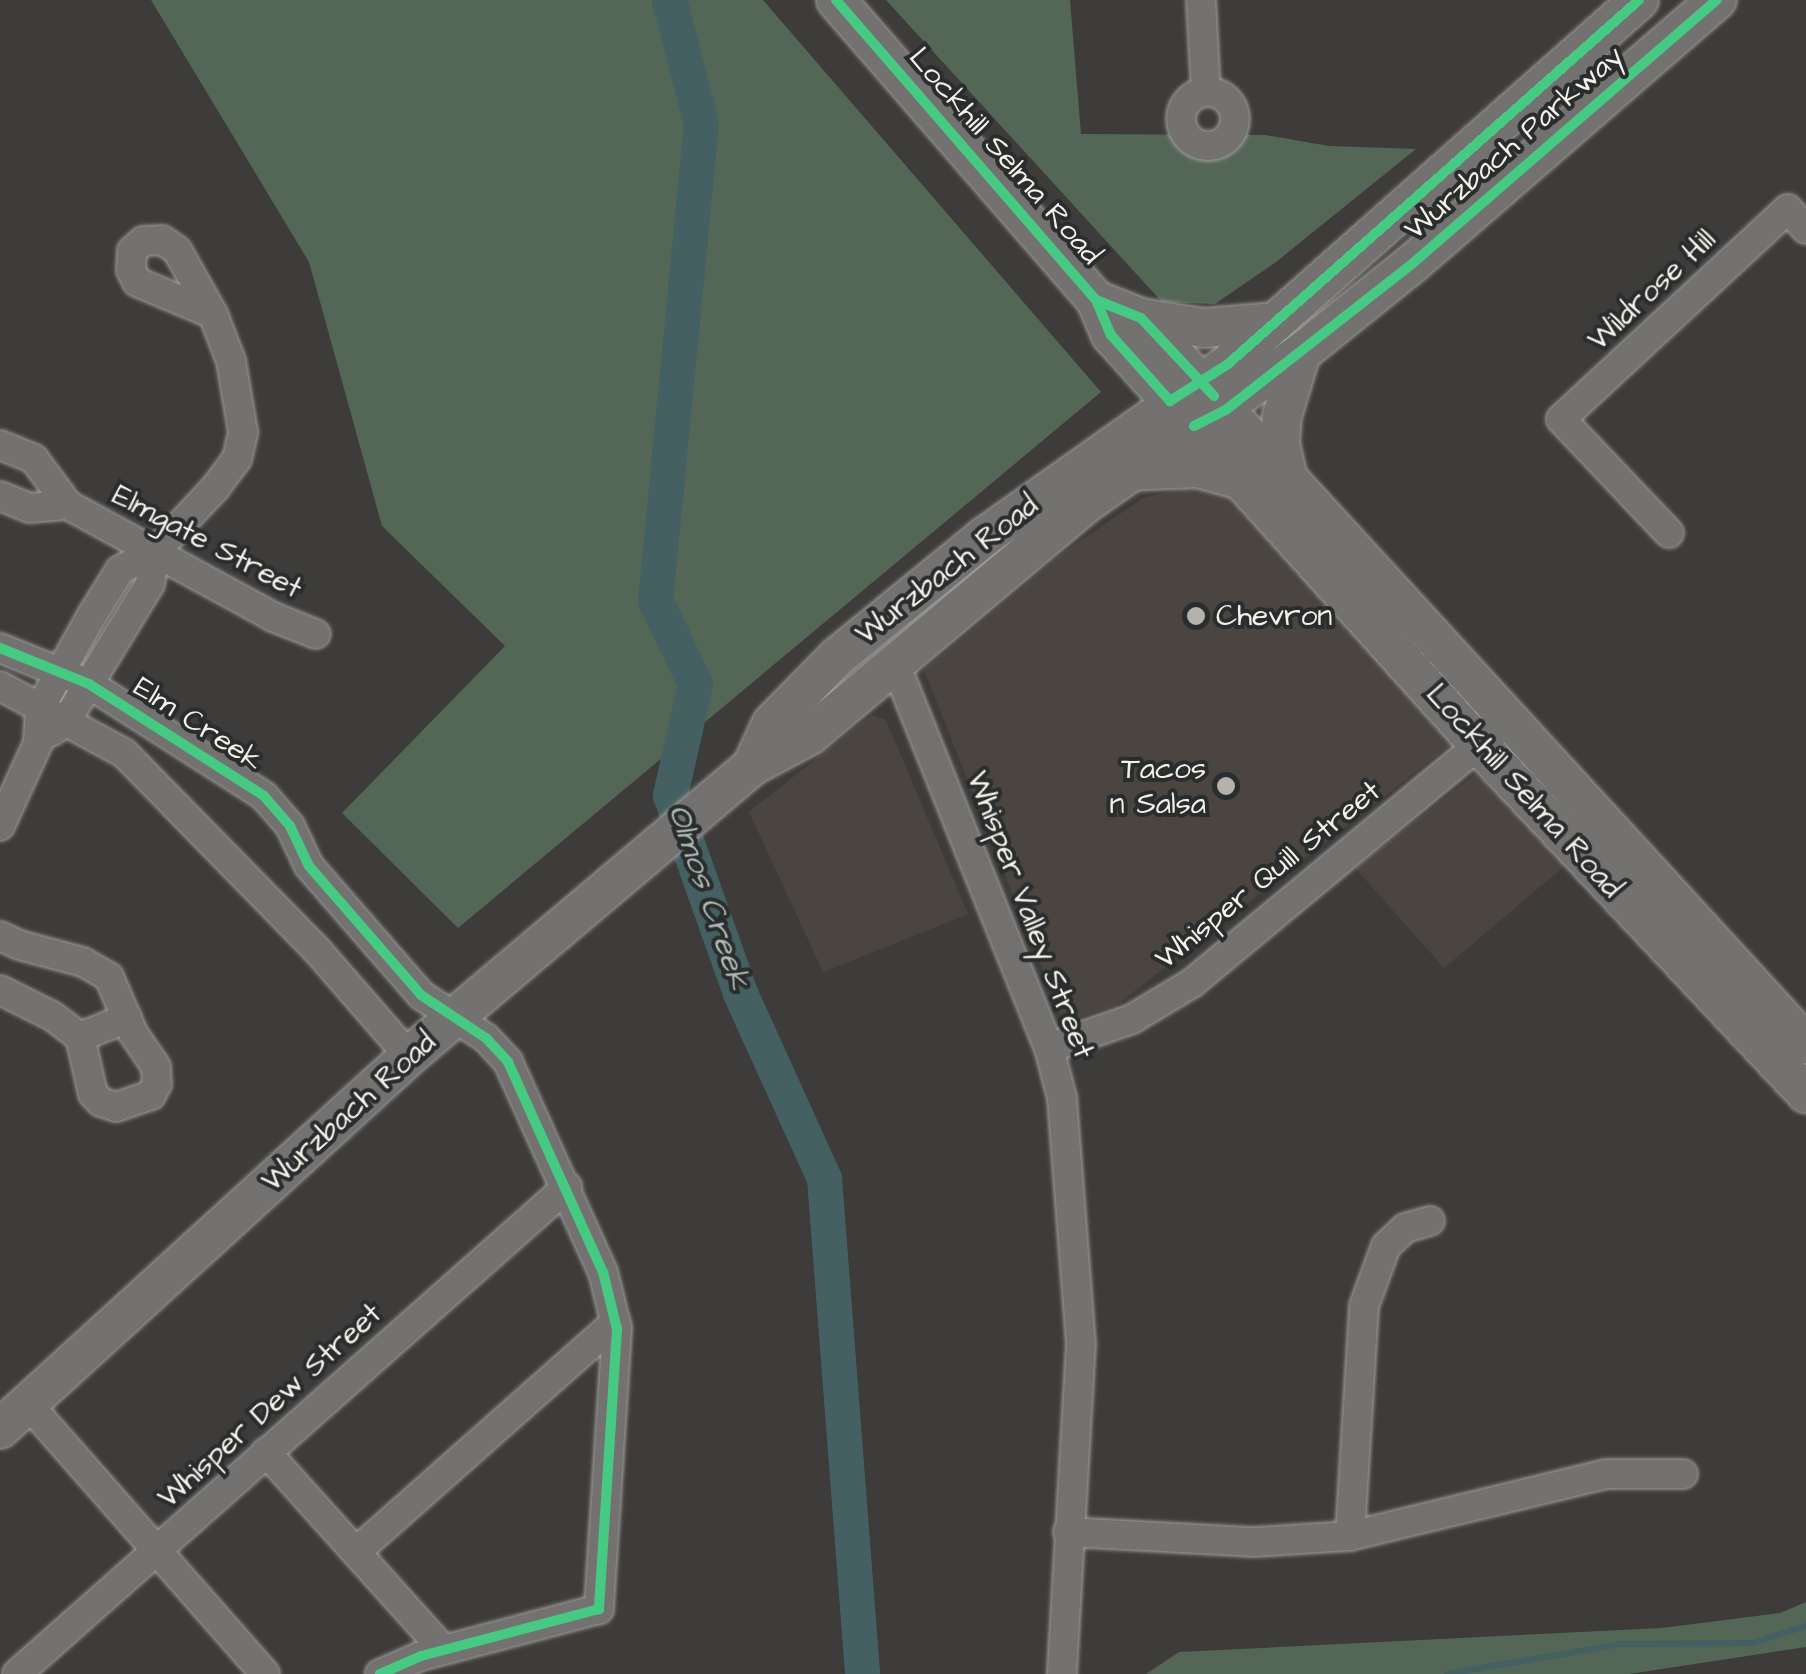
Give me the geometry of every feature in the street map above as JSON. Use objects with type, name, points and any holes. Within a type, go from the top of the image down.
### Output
[{"type":"main road","name":"Lockhill Selma Road","points":[[836,0],[1096,300],[1110,336],[1288,474],[1509,720],[1619,869],[1806,1093]]},
{"type":"main road","name":"Wurzbach Parkway","points":[[1198,405],[1276,322],[1639,0]]},
{"type":"main road","name":"Wurzbach Parkway","points":[[1198,405],[1301,354],[1414,263],[1718,0]]},
{"type":"main road","name":"Lockhill Selma Road","points":[[1096,300],[1141,318],[1244,480],[1479,745],[1806,1044]]},
{"type":"main road","points":[[1141,318],[1204,328],[1276,322]]},
{"type":"main road","points":[[1288,474],[1280,442],[1282,416],[1301,354]]},
{"type":"main road","name":"Wurzbach Road","points":[[0,1430],[409,1056],[610,884],[752,766],[810,735],[896,666],[995,578],[1130,471],[1198,405]]},
{"type":"main road","name":"Wurzbach Road","points":[[752,766],[772,723],[837,657],[964,552],[1198,405]]},
{"type":"main road","points":[[1130,471],[1198,468],[1244,480]]},
{"type":"main road","points":[[772,723],[822,702],[872,663],[896,666],[892,652],[897,636],[958,586],[964,552]]},
{"type":"main road","points":[[1382,636],[1413,613]]},
{"type":"street","points":[[1201,0],[1206,90]]},
{"type":"street","name":"Wildrose Hill","points":[[1669,533],[1561,419],[1797,219]]},
{"type":"street","points":[[0,826],[38,742],[40,708],[120,570],[155,552],[215,488],[236,459],[244,432],[235,375],[213,314]]},
{"type":"street","name":"Elmgate Street","points":[[0,445],[34,459],[68,505],[273,617],[316,634]]},
{"type":"street","name":"Elmgate Street","points":[[0,496],[30,508],[68,505]]},
{"type":"street","points":[[38,742],[66,721],[89,684],[150,584],[155,552]]},
{"type":"street","points":[[92,615],[119,631]]},
{"type":"street","name":"Elm Creek","points":[[0,648],[89,684],[264,796],[290,826],[309,866],[421,995],[486,1038],[508,1062],[567,1186],[603,1272],[616,1322],[599,1609],[443,1650]]},
{"type":"street","name":"Whisper Valley Street","points":[[896,666],[1050,1048],[1062,1098],[1080,1344],[1062,1674]]},
{"type":"street","points":[[0,686],[124,752],[335,970],[409,1056]]},
{"type":"street","name":"Whisper Quill Street","points":[[1050,1048],[1132,1018],[1192,982],[1509,720]]},
{"type":"street","points":[[0,936],[19,946],[83,962],[109,977],[127,1018],[156,1067],[157,1084],[151,1094],[134,1104],[116,1107],[93,1094],[80,1037],[52,1016],[0,990]]},
{"type":"street","points":[[335,970],[369,938]]},
{"type":"street","points":[[80,1037],[127,1018]]},
{"type":"street","name":"Whisper Dew Street","points":[[17,1674],[567,1186]]},
{"type":"street","points":[[1350,1536],[1368,1289],[1386,1246],[1405,1228],[1430,1220]]},
{"type":"street","points":[[356,1552],[616,1322]]},
{"type":"street","points":[[28,1404],[266,1674]]},
{"type":"street","points":[[266,1452],[443,1650],[380,1674]]},
{"type":"street","points":[[1068,1532],[1255,1542],[1350,1536],[1606,1474],[1683,1474]]},
{"type":"shaded area","points":[[1197,485],[1223,490],[1332,593],[1459,738],[1117,1005],[1063,1022],[924,670],[1064,552],[1143,498]]},
{"type":"shaded area","points":[[871,715],[886,720],[968,914],[823,972],[749,812]]},
{"type":"shaded area","points":[[1477,773],[1567,864],[1444,968],[1355,868]]},
{"type":"green space","points":[[151,0],[763,0],[1101,392],[458,928],[342,813],[505,646],[382,526],[309,262]]},
{"type":"green space","points":[[886,0],[1070,0],[1081,134],[1265,135],[1329,146],[1416,149],[1276,262],[1215,304],[1162,302]]},
{"type":"green space","points":[[1806,1602],[1806,1647],[1629,1674],[1146,1674],[1179,1652],[1662,1628],[1780,1613]]},
{"type":"waterway","name":"Olmos Creek","points":[[669,0],[701,123],[655,600],[695,684],[670,795],[740,993],[824,1178],[862,1674]]},
{"type":"waterway","points":[[1447,1674],[1621,1644],[1753,1643],[1806,1626]]},
{"type":"cycle path","points":[[836,0],[1096,300],[1111,335],[1170,401],[1228,364],[1639,0]]},
{"type":"cycle path","points":[[1194,426],[1227,409],[1413,263],[1717,0]]},
{"type":"cycle path","points":[[1096,300],[1141,318],[1214,396]]},
{"type":"cycle path","points":[[0,648],[89,684],[264,796],[290,826],[309,866],[421,995],[486,1038],[508,1062],[603,1272],[617,1329],[599,1609],[421,1656],[380,1674]]},
{"type":"place","name":"Chevron","points":[[1196,616]]},
{"type":"place","name":"Tacos n Salsa","points":[[1226,786]]}]
